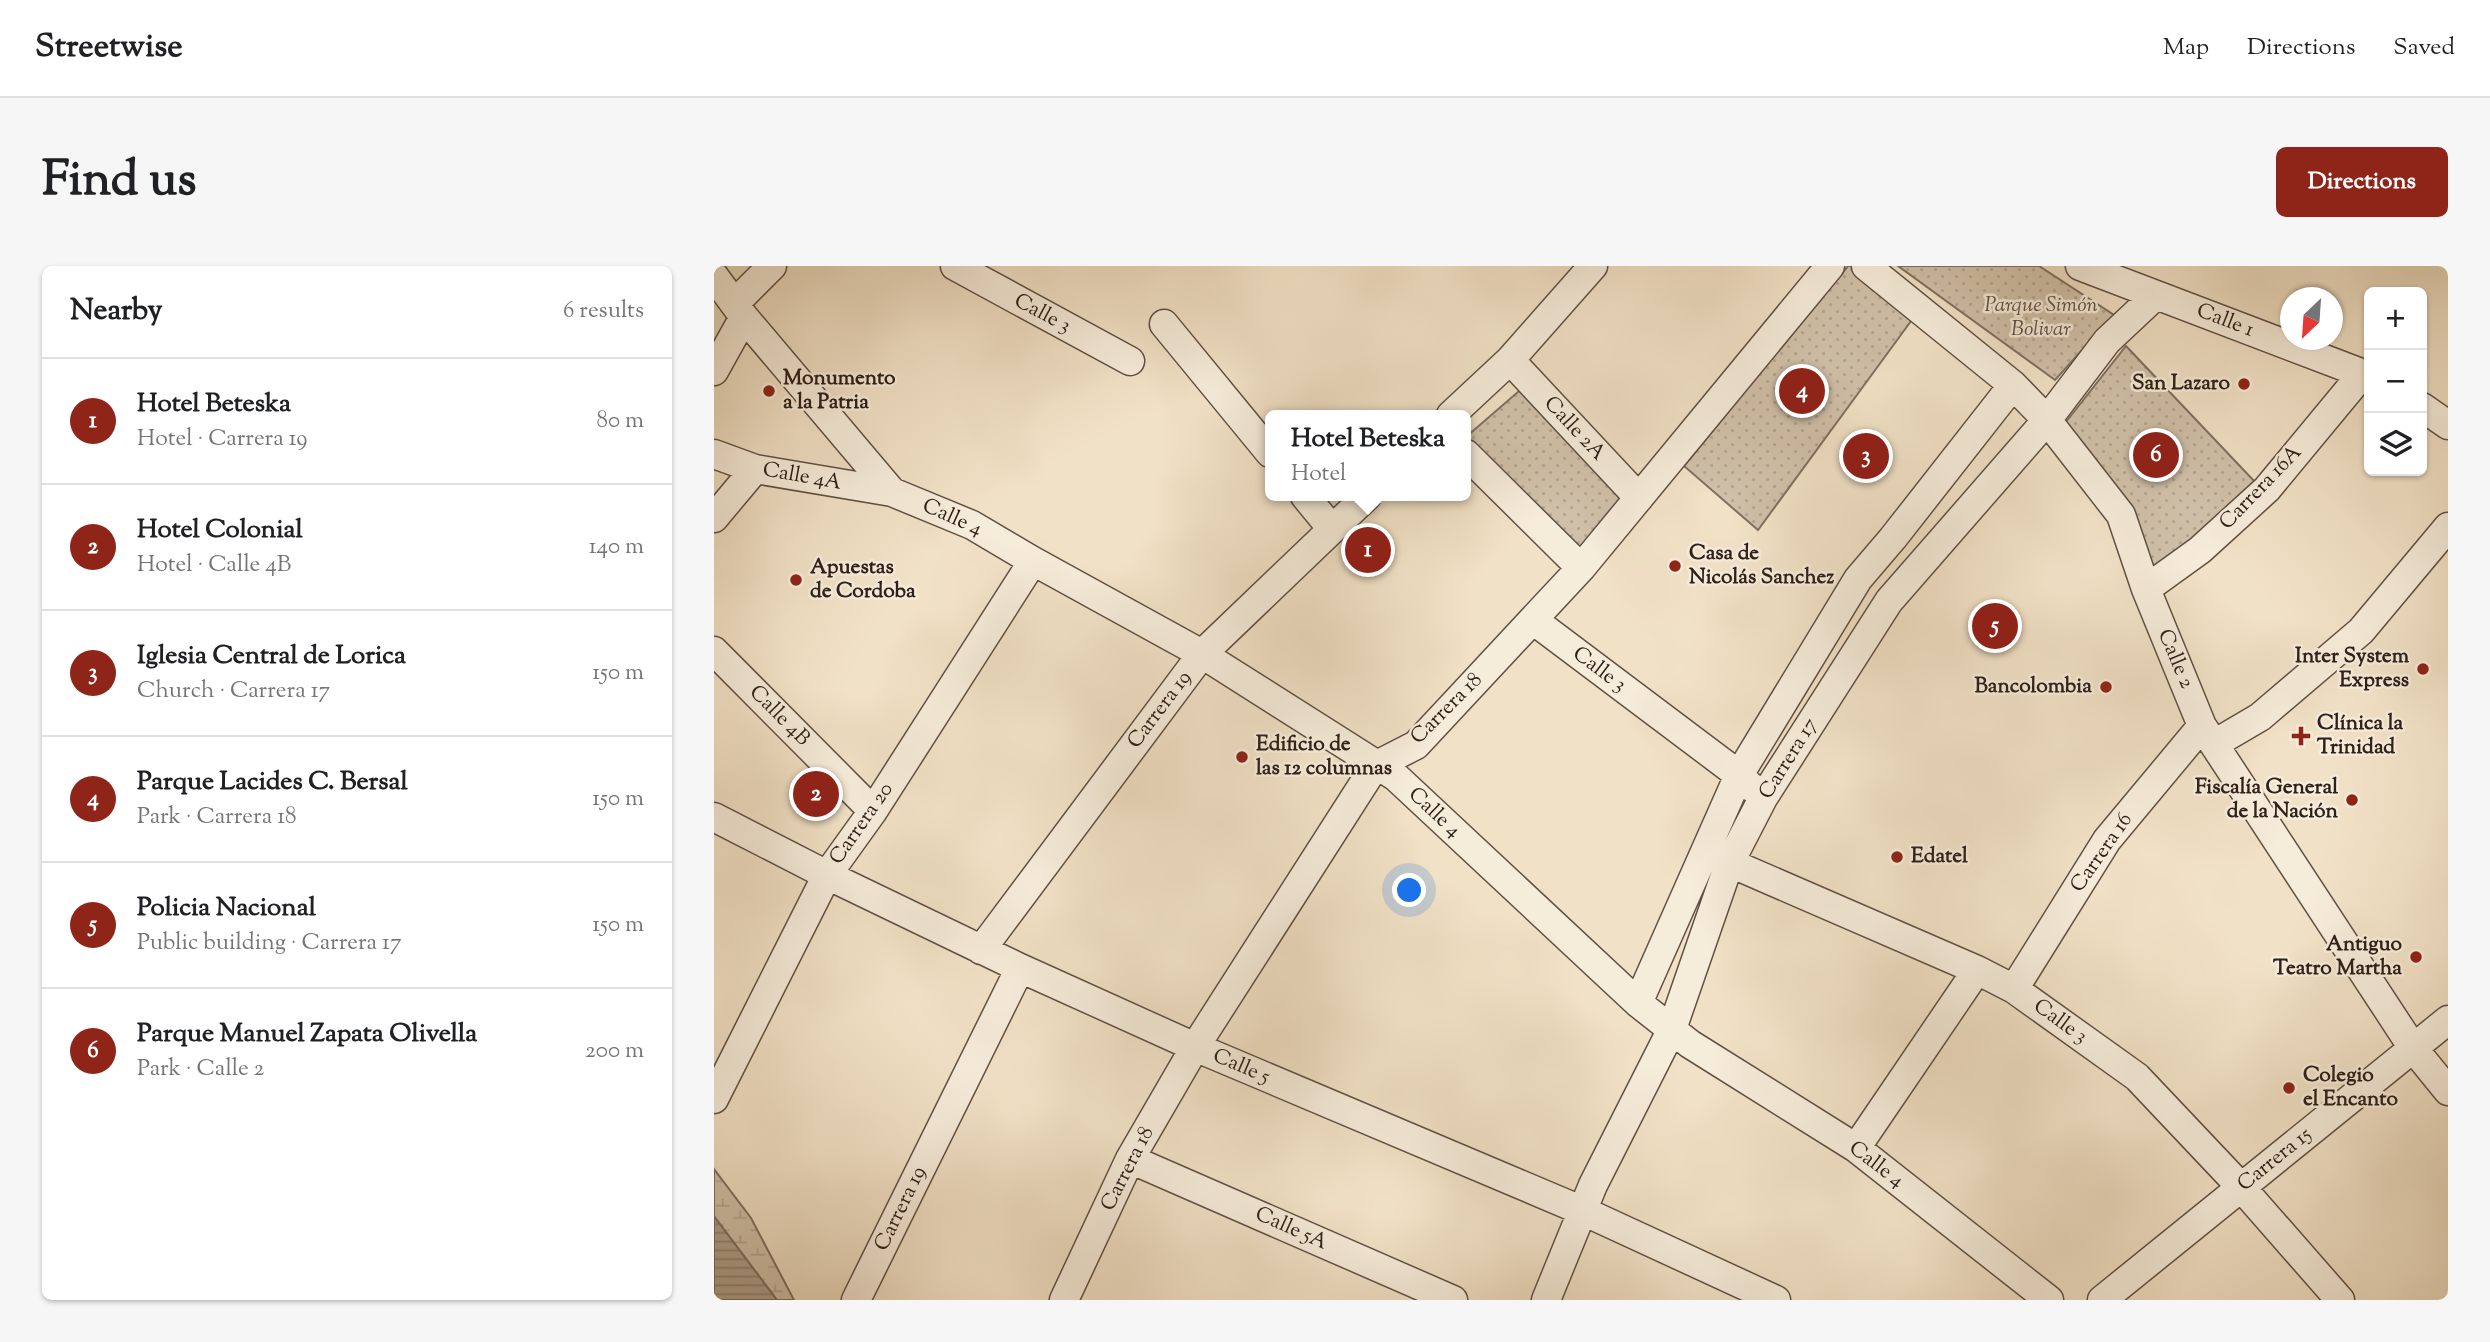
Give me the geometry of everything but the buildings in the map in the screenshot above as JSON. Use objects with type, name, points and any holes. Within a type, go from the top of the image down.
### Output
[{"type":"street","points":[[714,371],[740,310],[772,266]]},
{"type":"street","points":[[1456,410],[1510,360],[1593,266]]},
{"type":"street","name":"Carrera 18","points":[[1065,1300],[1130,1159],[1195,1047],[1375,766],[1416,745],[1581,568],[1830,266]]},
{"type":"street","name":"Calle 2","points":[[1866,266],[2012,385],[2047,420],[2122,515],[2146,589],[2208,735],[2413,1048],[2448,1091]]},
{"type":"street","name":"Calle 1","points":[[2080,266],[2364,374]]},
{"type":"street","name":"Calle 3","points":[[966,269],[1130,361]]},
{"type":"street","name":"Calle 4","points":[[714,276],[892,492],[972,525],[1202,654],[1396,777],[1638,1003],[1690,1044],[1856,1148],[2040,1298]]},
{"type":"street","name":"Carrera 17","points":[[1638,1003],[1717,858],[1763,798],[1889,601],[2047,420],[2107,341],[2156,295]]},
{"type":"street","points":[[1164,324],[1265,447]]},
{"type":"street","name":"Calle 2A","points":[[1510,360],[1639,498]]},
{"type":"street","name":"Carrera 16A","points":[[2146,589],[2200,550],[2267,489],[2364,377]]},
{"type":"street","name":"Carrera 17","points":[[1546,1300],[1593,1185],[1672,1029],[1739,775],[1858,579],[2012,385]]},
{"type":"street","points":[[2427,410],[2448,425]]},
{"type":"street","name":"Calle 4A","points":[[714,454],[755,469],[892,492]]},
{"type":"street","points":[[1471,459],[1581,568]]},
{"type":"street","points":[[714,518],[755,469]]},
{"type":"street","points":[[1309,501],[1332,529]]},
{"type":"street","name":"Carrera 19","points":[[981,950],[1202,654],[1362,501]]},
{"type":"street","name":"Carrera 16","points":[[2014,989],[2107,840],[2208,735],[2260,717],[2361,631],[2448,527]]},
{"type":"street","name":"Carrera 20","points":[[714,1100],[827,875],[873,811],[1033,561]]},
{"type":"street","points":[[1858,579],[1889,601]]},
{"type":"street","name":"Calle 3","points":[[1533,620],[1739,775],[1763,798]]},
{"type":"street","name":"Calle 4B","points":[[714,651],[873,811]]},
{"type":"street","name":"Calle 5","points":[[714,817],[1020,968],[1195,1047],[1583,1211],[1776,1300]]},
{"type":"street","name":"Calle 3","points":[[1717,858],[1977,970],[2014,989],[2137,1077],[2242,1187],[2340,1300]]},
{"type":"street","name":"Carrera 19","points":[[856,1300],[1020,968]]},
{"type":"street","points":[[1856,1148],[1977,970]]},
{"type":"street","name":"Carrera 15","points":[[2102,1300],[2448,1020]]},
{"type":"street","name":"Calle 5A","points":[[1130,1159],[1453,1300]]},
{"type":"green space","points":[[1848,266],[1853,266],[1914,317],[1758,530],[1684,466]]},
{"type":"green space","name":"Parque Simón Bolivar","points":[[1898,266],[2039,266],[2114,315],[2055,380]]},
{"type":"green space","points":[[2126,346],[2256,483],[2146,589],[2062,427]]},
{"type":"green space","points":[[1526,385],[1626,494],[1578,551],[1471,445],[1471,433]]},
{"type":"green space","points":[[714,1169],[751,1218],[794,1300],[714,1300]]},
{"type":"shaded area","points":[[714,1216],[777,1300],[714,1300]]},
{"type":"place","name":"San Lazaro","points":[[2244,384]]},
{"type":"place","name":"Monumento a la Patria","points":[[769,391]]},
{"type":"place","name":"Parque Lacides C. Bersal","points":[[1802,391]]},
{"type":"place","name":"Parque Manuel Zapata Olivella","points":[[2156,455]]},
{"type":"place","name":"Iglesia Central de Lorica","points":[[1866,456]]},
{"type":"place","name":"Hotel Beteska","points":[[1368,550]]},
{"type":"place","name":"Casa de Nicolás Sanchez","points":[[1675,566]]},
{"type":"place","name":"Apuestas de Cordoba","points":[[796,580]]},
{"type":"place","name":"Policia Nacional","points":[[1995,626]]},
{"type":"place","name":"Inter System Express","points":[[2423,669]]},
{"type":"place","name":"Bancolombia","points":[[2106,687]]},
{"type":"place","name":"Clínica la Trinidad","points":[[2301,736]]},
{"type":"place","name":"Edificio de las 12 columnas","points":[[1242,757]]},
{"type":"place","name":"Hotel Colonial","points":[[816,794]]},
{"type":"place","name":"Fiscalía General de la Nación","points":[[2352,800]]},
{"type":"place","name":"Edatel","points":[[1897,857]]},
{"type":"place","name":"Antiguo Teatro Martha","points":[[2416,957]]},
{"type":"place","name":"Colegio el Encanto","points":[[2289,1088]]}]
